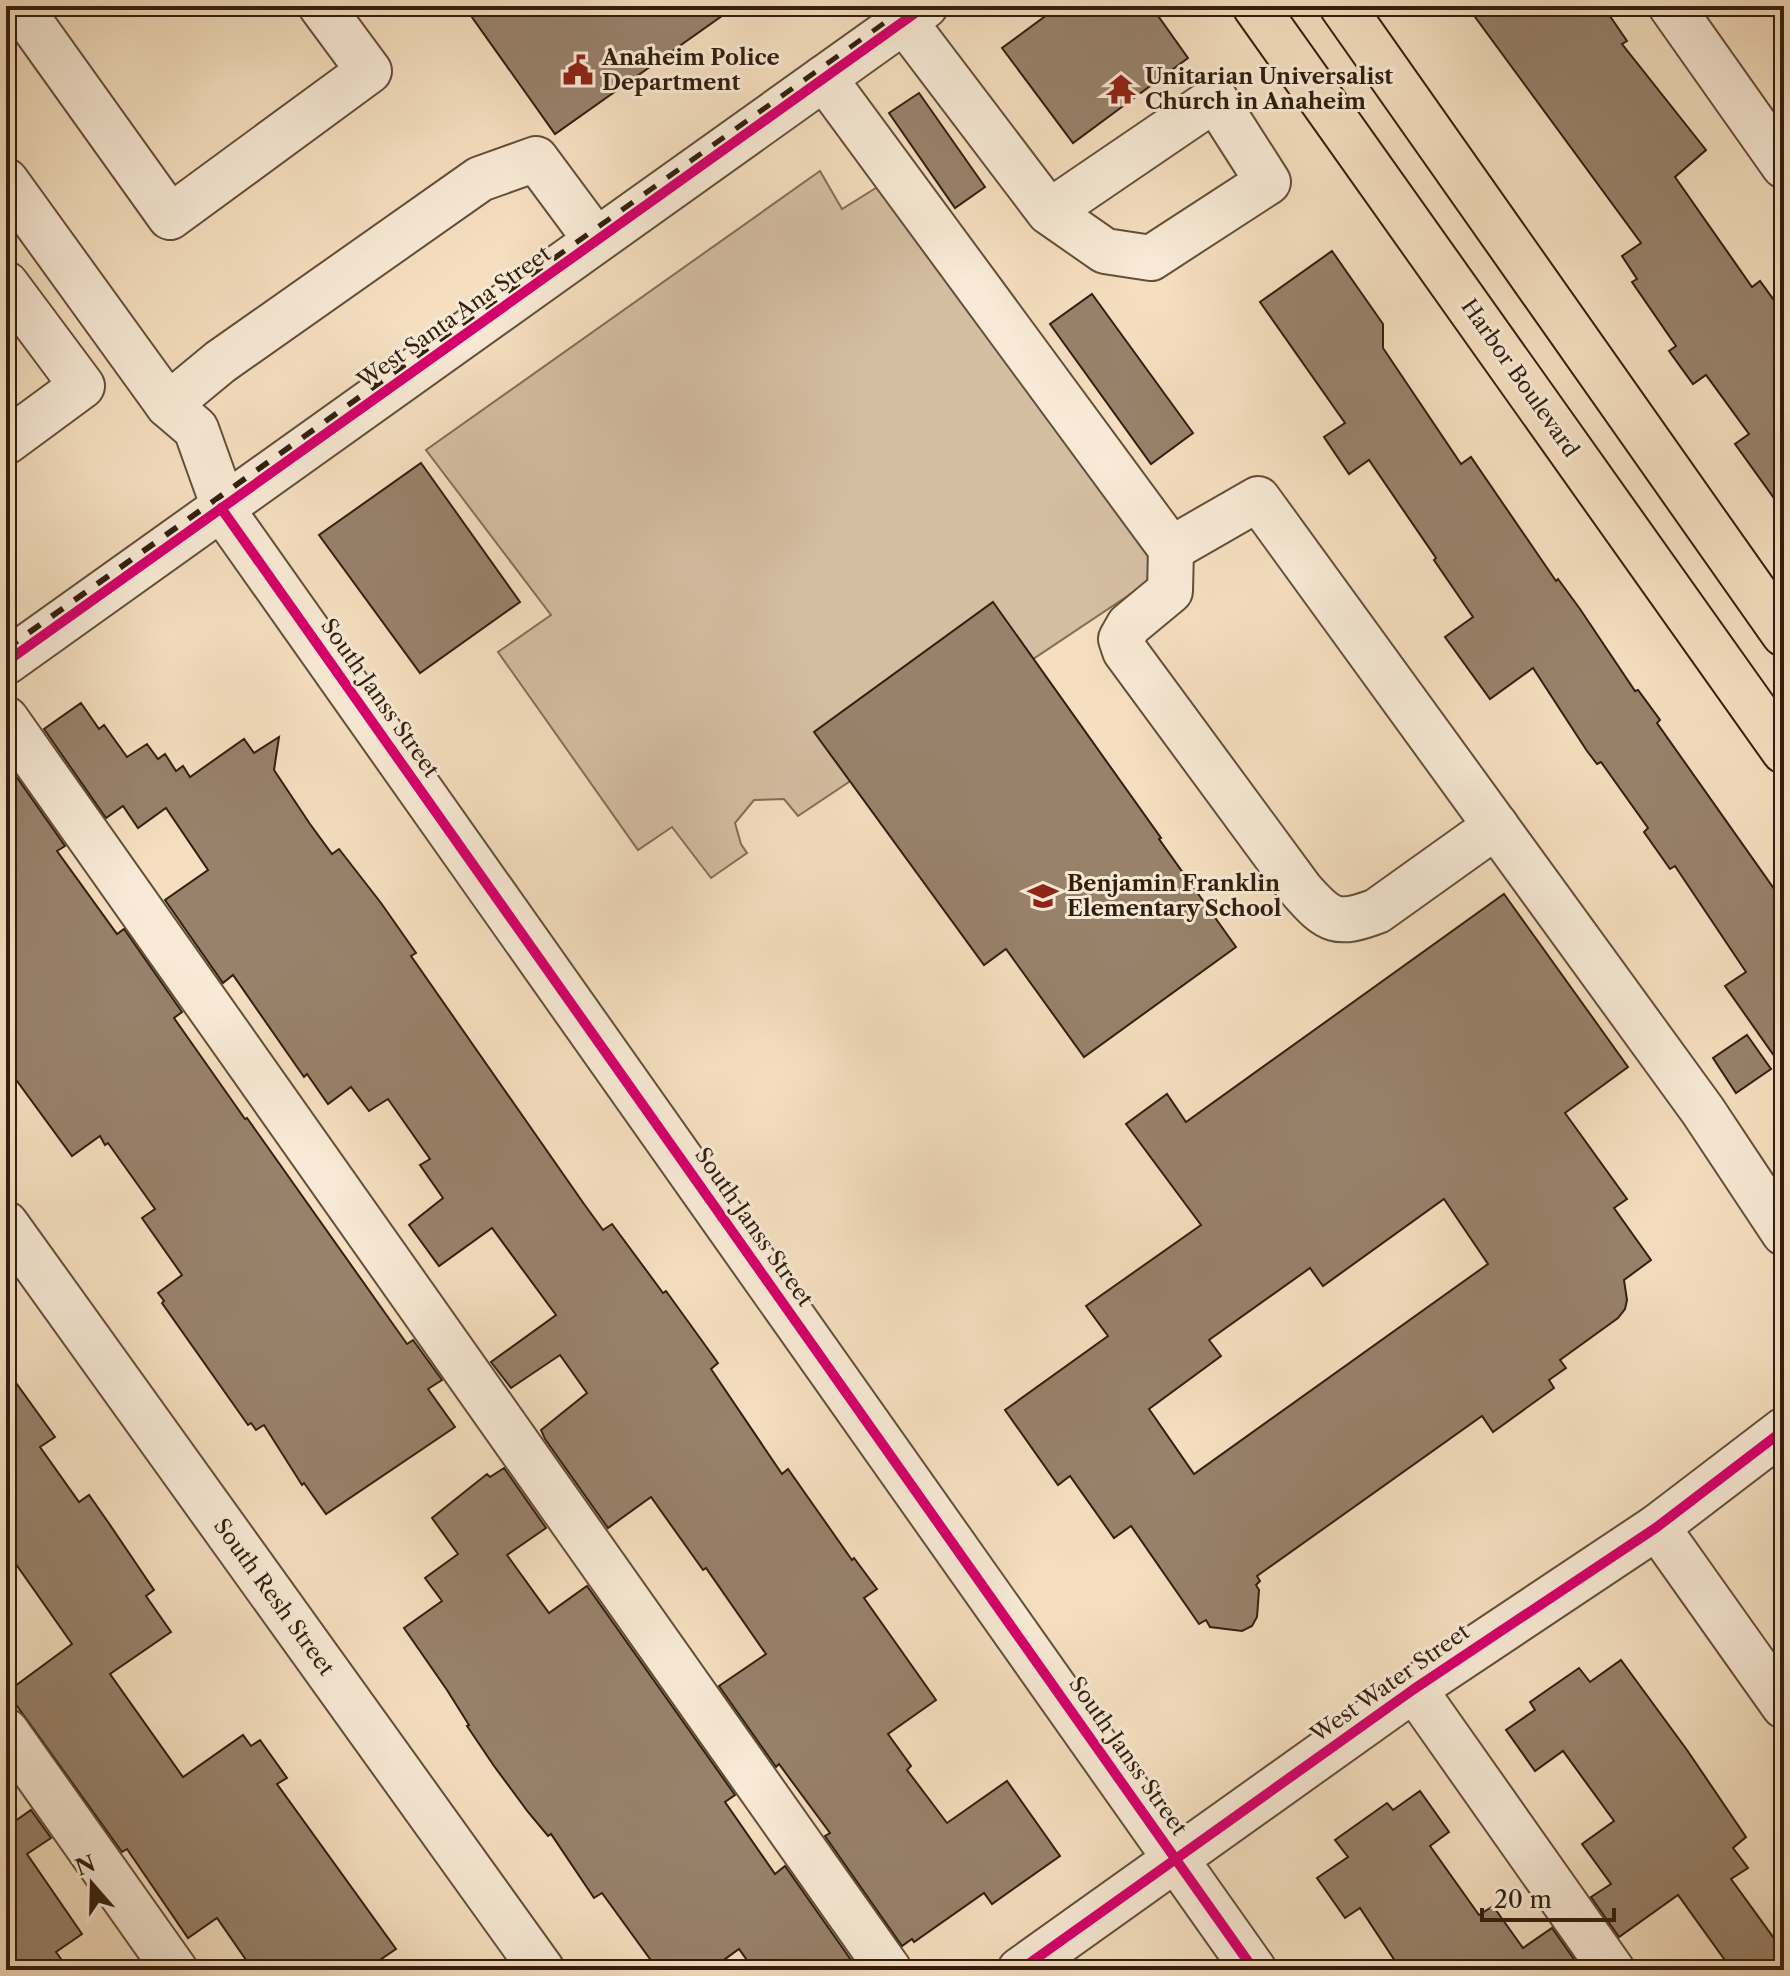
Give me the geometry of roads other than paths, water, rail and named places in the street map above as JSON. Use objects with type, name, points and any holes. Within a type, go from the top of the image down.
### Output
[{"type":"main road","name":"Harbor Boulevard","points":[[1255,6],[1784,751]]},
{"type":"main road","points":[[1342,6],[1784,634]]},
{"type":"street","points":[[20,12],[170,217],[369,71],[321,6]]},
{"type":"street","points":[[1671,6],[1784,166]]},
{"type":"street","points":[[914,14],[1049,212],[1105,251],[1151,258],[1268,182],[1215,99],[1049,212]]},
{"type":"street","name":"West Santa Ana Street","points":[[6,662],[914,14]]},
{"type":"street","points":[[824,78],[1171,549],[1170,591],[1129,625],[1121,639],[1125,651],[1301,890],[1322,914],[1355,919],[1377,911],[1496,826]]},
{"type":"street","points":[[168,405],[220,362],[480,179],[536,159],[596,240]]},
{"type":"street","points":[[6,181],[168,405],[196,429],[220,496],[221,508]]},
{"type":"street","points":[[6,284],[82,386],[6,442]]},
{"type":"street","points":[[1171,549],[1258,499],[1703,1111],[1784,1233]]},
{"type":"street","name":"South Janss Street","points":[[221,508],[1254,1970]]},
{"type":"street","points":[[6,719],[889,1970]]},
{"type":"street","name":"South Resh Street","points":[[6,1224],[542,1970]]},
{"type":"street","name":"West Water Street","points":[[1020,1970],[1414,1689],[1657,1527],[1784,1430]]},
{"type":"street","points":[[1657,1527],[1784,1706]]},
{"type":"street","points":[[1414,1689],[1612,1970]]},
{"type":"street","points":[[6,1731],[175,1970]]},
{"type":"railway","points":[[6,649],[909,6]]},
{"type":"place","name":"Anaheim Police Department","points":[[578,70]]},
{"type":"place","name":"Unitarian Universalist Church in Anaheim","points":[[1121,89]]},
{"type":"place","name":"Benjamin Franklin Elementary School","points":[[1043,896]]}]
